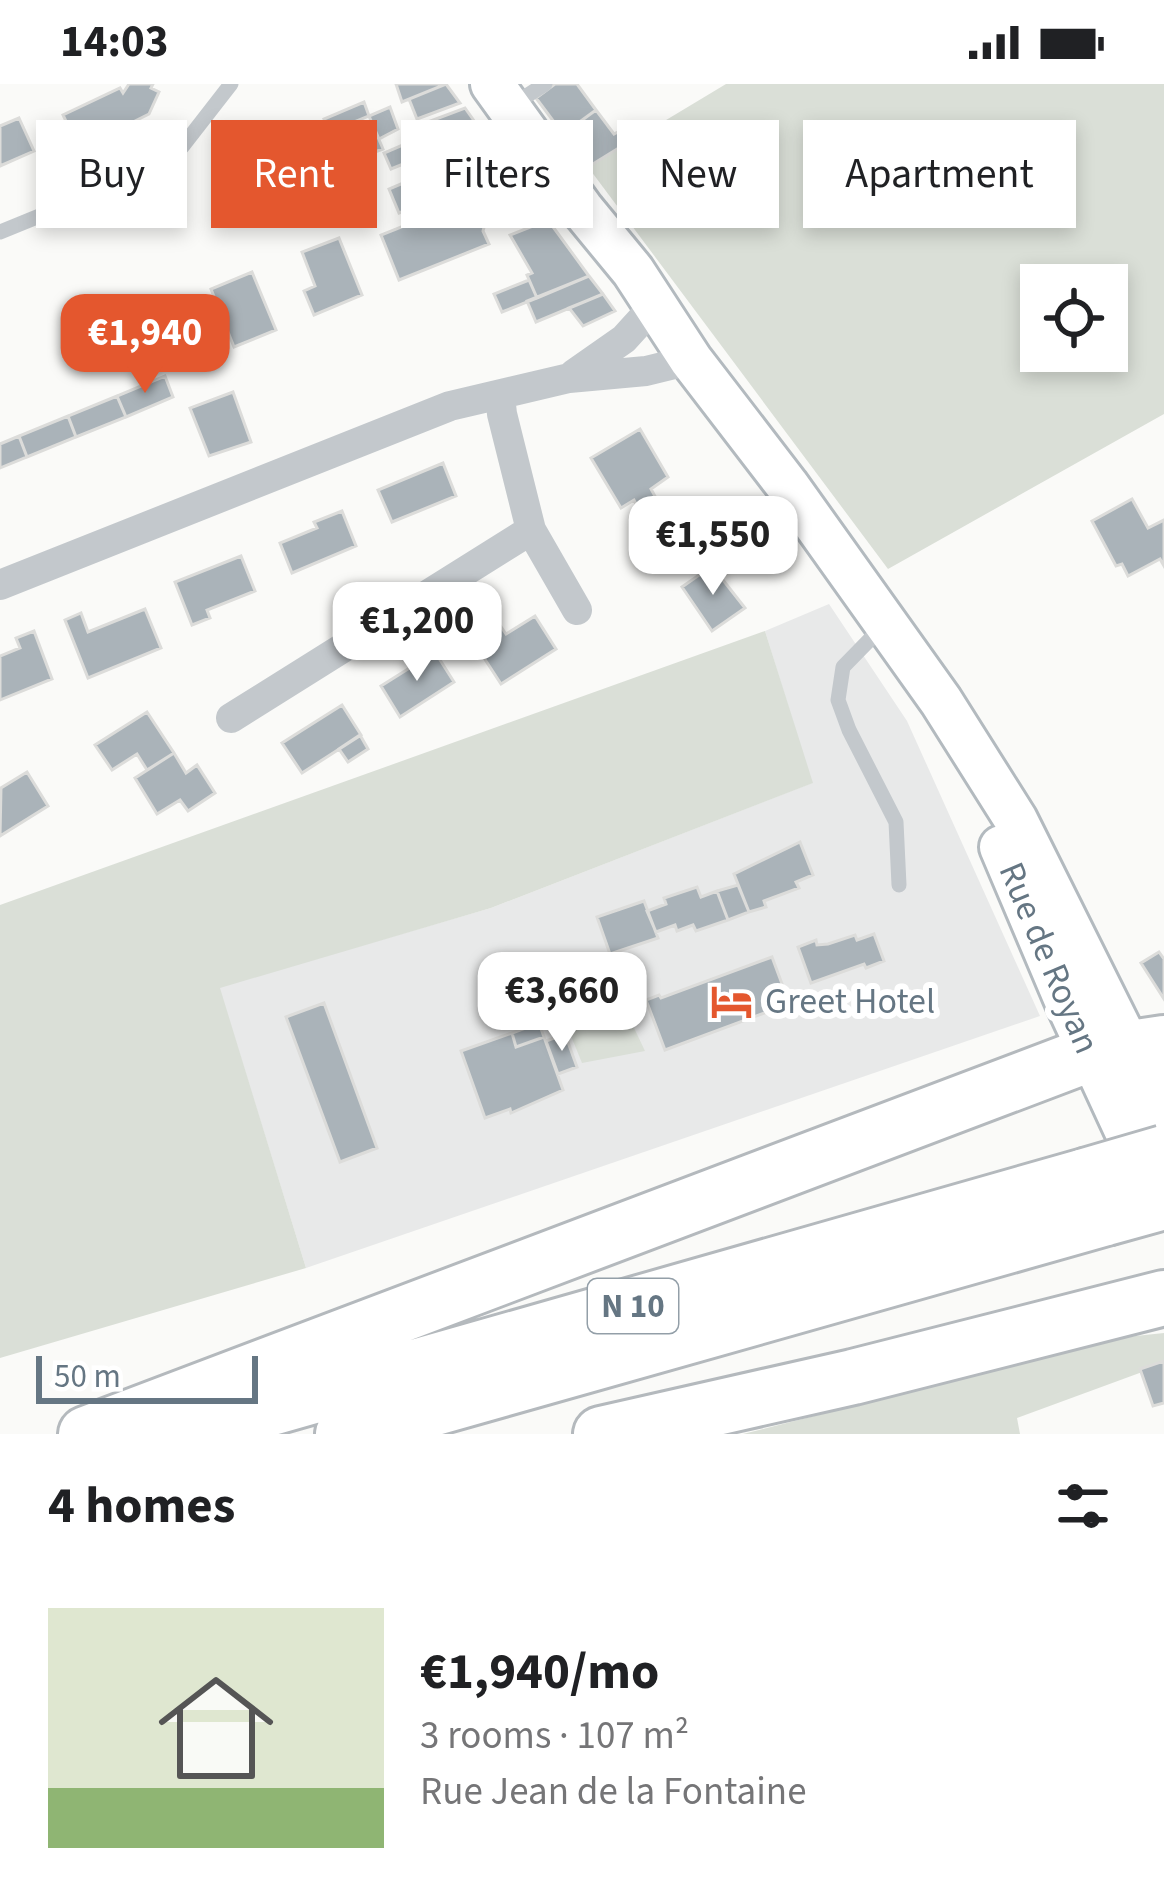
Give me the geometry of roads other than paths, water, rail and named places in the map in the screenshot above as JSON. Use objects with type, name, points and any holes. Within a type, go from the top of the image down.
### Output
[{"type":"highway","points":[[86,1434],[1128,1048]]},
{"type":"highway","name":"N 10","points":[[343,1434],[1096,1197],[1164,1153]]},
{"type":"highway","name":"N 10","points":[[180,1434],[1096,1197],[1164,1202]]},
{"type":"highway","points":[[601,1434],[853,1377],[1164,1298]]},
{"type":"main road","name":"Rue de Royan","points":[[500,96],[633,271],[691,360],[941,701],[1164,1117]]},
{"type":"main road","name":"Rue de Royan","points":[[1128,1048],[1164,1213]]},
{"type":"street","points":[[569,378],[624,339],[654,306]]},
{"type":"street","points":[[0,585],[450,406],[569,378],[646,371],[691,360]]},
{"type":"street","points":[[500,395],[531,530],[577,610]]},
{"type":"street","points":[[231,718],[531,530]]},
{"type":"lane","points":[[0,232],[157,168],[182,147],[231,84]]},
{"type":"lane","points":[[500,96],[545,84]]},
{"type":"lane","points":[[886,624],[843,667],[838,700],[896,822],[898,885]]},
{"type":"place","name":"Greet Hotel","points":[[731,1001]]}]
